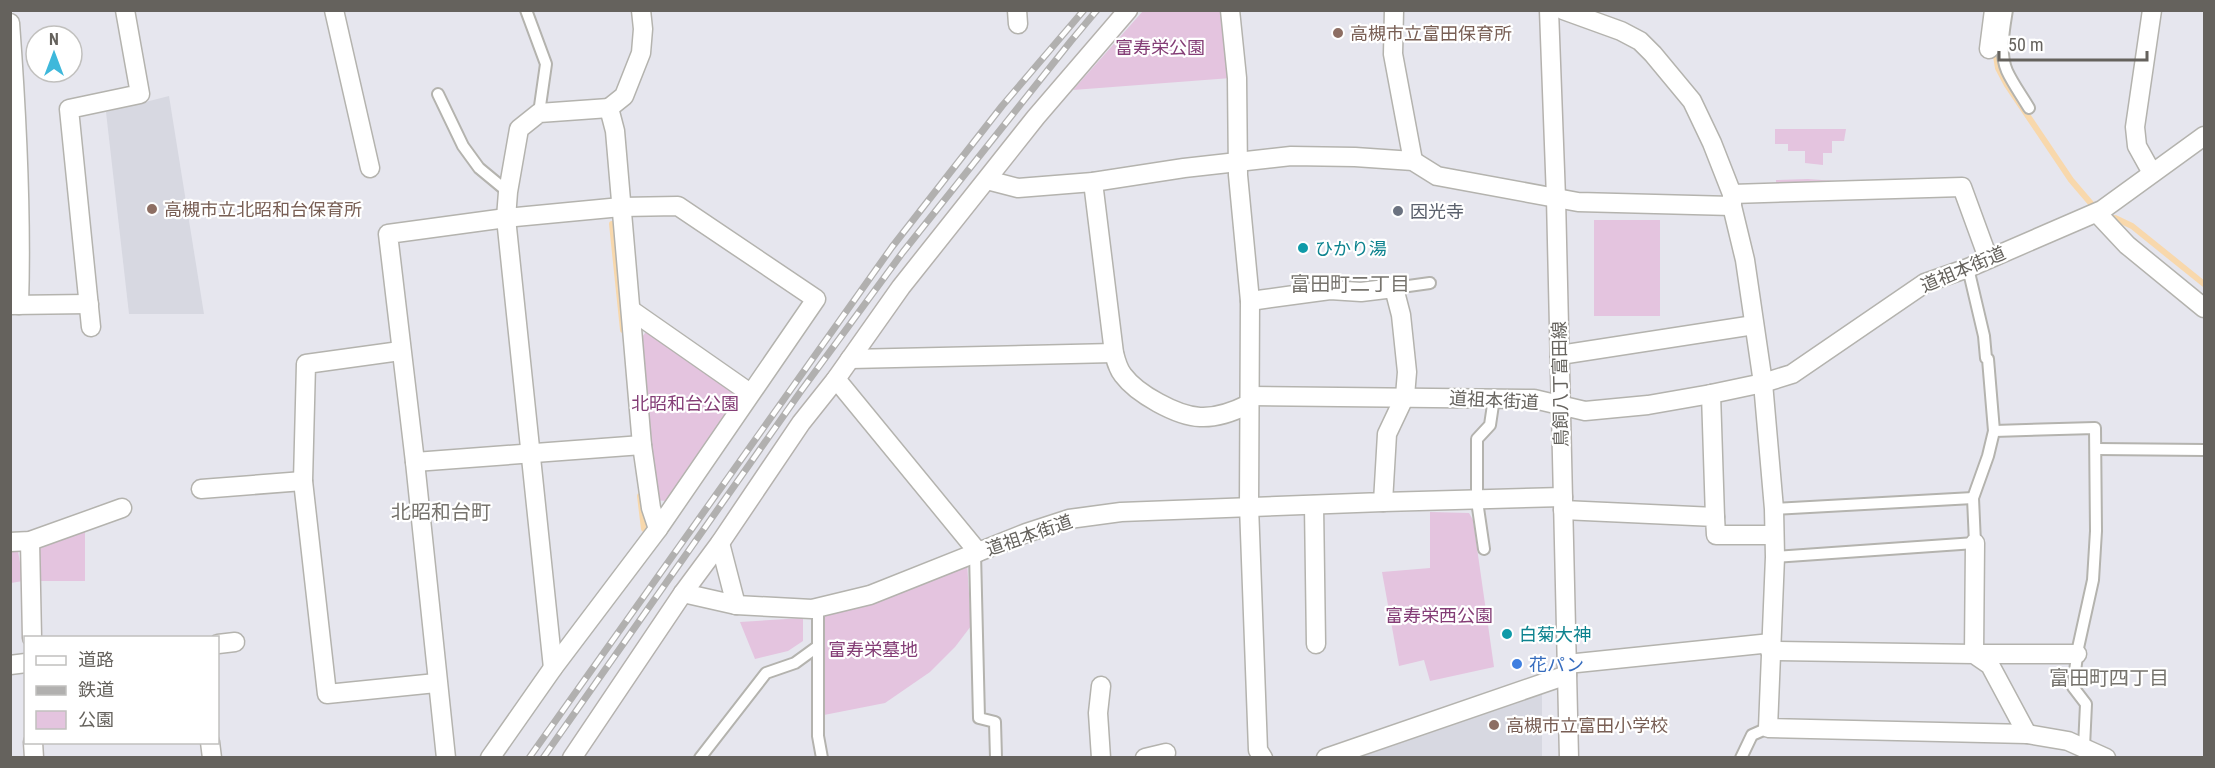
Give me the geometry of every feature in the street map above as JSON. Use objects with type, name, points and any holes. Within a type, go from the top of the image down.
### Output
[{"type":"street","points":[[91,327],[69,110],[140,94],[125,10]]},
{"type":"street","points":[[334,10],[370,168]]},
{"type":"street","points":[[553,668],[506,218],[507,192],[519,129],[539,113],[609,108],[624,96],[641,53],[643,29],[641,10]]},
{"type":"street","points":[[572,758],[683,592],[720,543],[801,423],[836,379],[901,287],[1036,117],[1128,10]]},
{"type":"street","points":[[1230,10],[1237,78],[1238,181],[1250,301],[1249,506],[1258,750],[1263,758]]},
{"type":"street","points":[[1394,10],[1393,54],[1413,161]]},
{"type":"street","name":"鳥飼八丁富田線","points":[[1549,10],[1556,198],[1569,758]]},
{"type":"street","points":[[1563,10],[1621,31],[1640,41],[1653,54],[1692,101],[1712,143],[1732,200],[1745,260],[1763,383],[1774,509],[1775,557],[1768,728],[2027,734],[2084,747],[2106,758]]},
{"type":"street","points":[[1989,49],[1994,10]]},
{"type":"street","points":[[2152,10],[2135,127],[2137,147],[2152,173]]},
{"type":"street","points":[[10,23],[15,155],[15,305],[89,304]]},
{"type":"street","points":[[609,108],[615,131],[642,445],[651,508],[658,529]]},
{"type":"street","name":"道祖本街道","points":[[1114,353],[1124,376],[1139,390],[1178,412],[1201,417],[1232,412],[1249,400],[1405,396],[1534,399],[1585,411],[1648,405],[1711,394],[1792,374],[1924,283],[1968,268],[2097,213],[2205,136]]},
{"type":"street","points":[[987,180],[1018,188],[1093,182],[1184,168],[1291,156],[1413,161],[1437,176],[1578,202],[1732,200],[1962,186],[1988,258]]},
{"type":"street","points":[[850,359],[1114,353],[1093,182]]},
{"type":"street","points":[[446,758],[388,234],[506,218],[621,207],[678,206],[816,299],[658,529],[553,668],[490,758]]},
{"type":"street","points":[[2097,213],[2127,245],[2205,308]]},
{"type":"street","points":[[1250,301],[1330,290],[1361,292],[1394,288],[1401,315],[1406,364],[1405,396],[1387,434],[1383,502]]},
{"type":"street","points":[[631,310],[750,393]]},
{"type":"street","points":[[1560,355],[1754,325]]},
{"type":"street","points":[[400,351],[306,364],[303,481],[327,694],[436,683]]},
{"type":"street","points":[[836,379],[976,553]]},
{"type":"street","points":[[1711,394],[1716,536],[1774,536]]},
{"type":"street","points":[[415,462],[642,445]]},
{"type":"street","points":[[201,489],[303,481]]},
{"type":"street","name":"道祖本街道","points":[[683,592],[736,605],[818,608],[870,595],[1069,519],[1121,512],[1249,506],[1477,501],[1563,503],[1716,517]]},
{"type":"street","points":[[1314,505],[1316,644]]},
{"type":"street","points":[[10,542],[30,541],[122,508]]},
{"type":"street","points":[[30,541],[32,636]]},
{"type":"street","points":[[720,543],[736,605]]},
{"type":"street","points":[[1974,654],[1975,543]]},
{"type":"street","points":[[1326,758],[1567,669],[1770,647],[1974,654],[2077,654]]},
{"type":"street","points":[[1974,654],[1990,665],[2027,734]]},
{"type":"street","points":[[1101,686],[1098,712],[1101,758]]},
{"type":"street","points":[[1144,758],[1166,753]]},
{"type":"lane","points":[[526,10],[546,64],[539,113]]},
{"type":"lane","points":[[2007,10],[2004,60],[2007,70],[2029,108]]},
{"type":"lane","points":[[438,94],[463,147],[479,168],[507,192]]},
{"type":"lane","points":[[1775,557],[1975,543],[1973,498],[1994,431],[1988,359],[1968,268]]},
{"type":"lane","points":[[1394,288],[1430,283]]},
{"type":"lane","points":[[1484,549],[1477,501],[1477,439],[1490,425],[1494,398]]},
{"type":"lane","points":[[1994,431],[2095,428],[2096,531],[2093,580],[2077,654],[2073,687],[2086,704],[2084,747]]},
{"type":"lane","points":[[2097,449],[2205,450]]},
{"type":"lane","points":[[1774,509],[1973,498]]},
{"type":"lane","points":[[976,553],[979,718],[995,722],[996,758]]},
{"type":"lane","points":[[818,608],[818,736],[822,758]]},
{"type":"lane","points":[[700,758],[766,673],[795,663],[817,647]]},
{"type":"lane","points":[[1741,758],[1752,735],[1768,728]]},
{"type":"shaded area","name":"高槻市立北昭和台保育所","points":[[169,96],[204,314],[129,314],[106,112]]},
{"type":"shaded area","name":"高槻市立富田小学校","points":[[1542,693],[1542,757],[1348,757]]},
{"type":"green space","name":"富寿栄公園","points":[[1143,11],[1225,11],[1231,78],[1073,90]]},
{"type":"green space","points":[[1775,129],[1846,129],[1844,141],[1832,141],[1832,153],[1823,153],[1823,165],[1805,163],[1805,151],[1788,151],[1788,144],[1775,144]]},
{"type":"green space","points":[[1776,180],[1835,181],[1836,184],[1776,187]]},
{"type":"green space","points":[[1594,220],[1660,220],[1660,316],[1594,316]]},
{"type":"green space","name":"北昭和台公園","points":[[646,332],[650,332],[733,390],[734,401],[666,501],[655,500],[641,338]]},
{"type":"green space","name":"富寿栄西公園","points":[[1430,512],[1469,513],[1473,520],[1494,667],[1430,681],[1424,660],[1399,666],[1382,572],[1430,568]]},
{"type":"green space","points":[[85,530],[85,581],[39,581],[39,549]]},
{"type":"green space","points":[[18,551],[23,581],[11,583],[11,552]]},
{"type":"green space","name":"富寿栄墓地","points":[[967,562],[971,626],[955,647],[930,672],[885,703],[824,715],[821,615]]},
{"type":"green space","points":[[803,618],[803,641],[788,651],[755,659],[740,622]]},
{"type":"waterway","points":[[1995,50],[1998,68],[2007,85],[2071,180],[2094,207]]},
{"type":"waterway","points":[[2115,218],[2132,226],[2204,284]]},
{"type":"waterway","points":[[612,224],[623,330]]},
{"type":"waterway","points":[[640,496],[644,529]]},
{"type":"railway","points":[[529,758],[892,247],[1002,106],[1084,10]]},
{"type":"railway","points":[[543,758],[801,391],[903,252],[1097,10]]},
{"type":"place","name":"高槻市立富田保育所","points":[[1338,33]]},
{"type":"place","name":"高槻市立北昭和台保育所","points":[[152,209]]},
{"type":"place","name":"因光寺","points":[[1398,211]]},
{"type":"place","name":"ひかり湯","points":[[1303,248]]},
{"type":"place","name":"白菊大神","points":[[1507,634]]},
{"type":"place","name":"花パン","points":[[1517,664]]},
{"type":"place","name":"高槻市立富田小学校","points":[[1494,725]]},
{"type":"district","name":"富田町二丁目","points":[[1350,284]]},
{"type":"district","name":"北昭和台町","points":[[441,512]]},
{"type":"district","name":"富田町四丁目","points":[[2109,678]]}]
